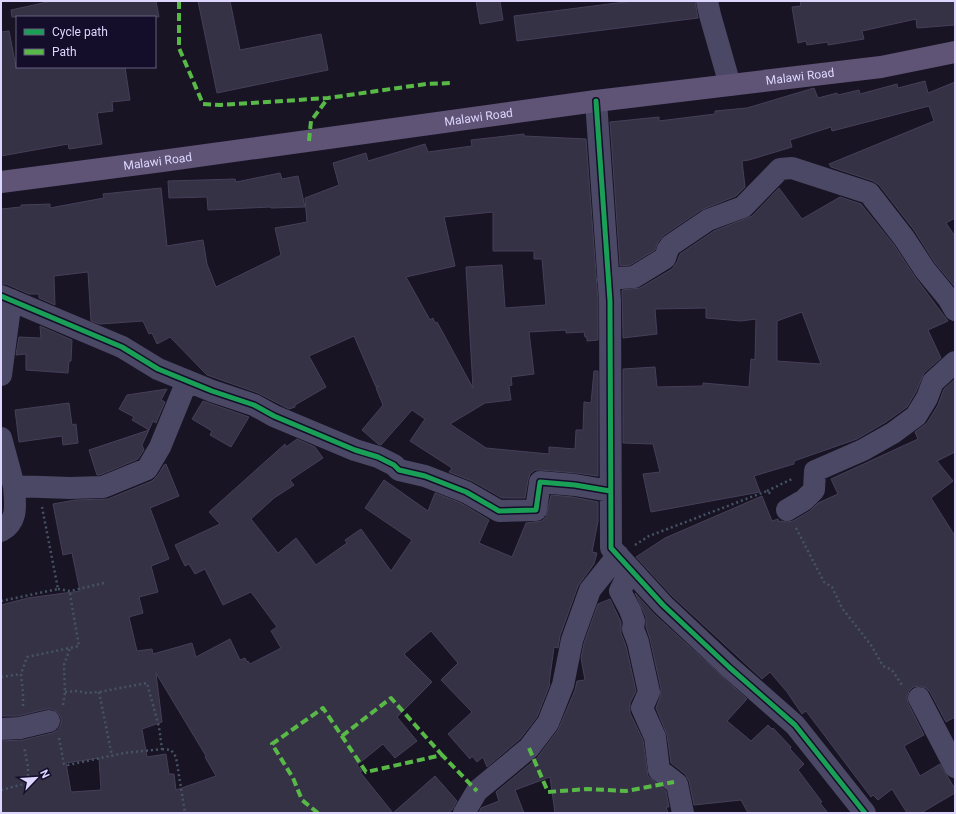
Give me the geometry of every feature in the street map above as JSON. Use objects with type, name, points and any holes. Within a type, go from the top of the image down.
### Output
[{"type":"main road","name":"Malawi Road","points":[[1,182],[596,101],[881,67],[955,52]]},
{"type":"street","points":[[707,1],[730,85]]},
{"type":"street","points":[[596,101],[610,308],[611,548],[663,605],[795,725],[865,813]]},
{"type":"street","points":[[608,279],[634,277],[665,258],[671,245],[708,220],[743,207],[780,169],[792,168],[869,193],[904,238],[924,270],[948,298],[955,310]]},
{"type":"street","points":[[1,375],[6,298],[122,347],[158,368],[188,381],[254,405],[274,416],[355,450],[378,457],[394,465],[399,470],[426,476],[459,489],[500,511],[536,510],[540,482],[575,485],[610,491]]},
{"type":"street","points":[[787,510],[804,500],[814,490],[815,472],[875,443],[893,433],[916,416],[927,398],[933,382],[955,362]]},
{"type":"street","points":[[14,486],[102,487],[147,469],[160,447],[188,381]]},
{"type":"street","points":[[1,438],[14,486],[15,514],[5,529],[1,531]]},
{"type":"street","points":[[464,813],[477,790],[529,748],[548,723],[563,685],[572,640],[590,590],[624,563]]},
{"type":"street","points":[[624,563],[620,591],[634,621],[633,629],[638,642],[649,692],[642,708],[655,737],[659,770],[677,784],[683,813]]},
{"type":"street","points":[[919,698],[955,767]]},
{"type":"street","points":[[15,728],[49,721]]},
{"type":"path","points":[[38,487],[58,589]]},
{"type":"path","points":[[624,563],[649,536],[767,491],[787,510],[824,582],[832,587],[842,608],[871,645],[883,666],[892,670],[907,691],[919,698]]},
{"type":"path","points":[[1,601],[58,589],[70,591],[104,584]]},
{"type":"path","points":[[1,790],[28,783],[28,766],[15,728],[23,692],[21,674],[27,657],[79,646],[70,591]]},
{"type":"path","points":[[70,648],[64,665],[65,692],[63,705],[57,708],[55,716],[49,721],[57,724],[64,764],[68,765],[124,753],[162,749],[171,750],[176,757],[185,813]]},
{"type":"path","points":[[1,677],[21,674]]},
{"type":"path","points":[[65,692],[99,692],[147,684],[159,727],[162,749]]},
{"type":"path","points":[[99,692],[112,756]]},
{"type":"building","points":[[52,1],[156,1],[159,17],[12,17],[11,10]]},
{"type":"building","points":[[198,1],[230,1],[240,50],[321,34],[328,70],[217,93]]},
{"type":"building","points":[[476,1],[500,1],[503,20],[480,24]]},
{"type":"building","points":[[633,1],[695,1],[698,18],[517,41],[514,16]]},
{"type":"building","points":[[800,1],[955,1],[955,25],[917,28],[916,19],[862,31],[864,39],[828,45],[828,42],[807,45],[806,41],[798,43],[792,7],[801,6]]},
{"type":"building","points":[[9,31],[16,68],[125,68],[130,100],[112,102],[113,111],[97,113],[102,144],[69,149],[68,144],[1,156],[1,32]]},
{"type":"building","points":[[925,81],[928,93],[955,82],[955,218],[946,223],[955,236],[955,287],[935,263],[914,230],[879,185],[873,181],[831,167],[829,164],[934,121],[929,106],[832,131],[831,127],[790,140],[792,147],[742,161],[745,187],[736,196],[701,210],[664,235],[658,242],[655,250],[630,265],[620,266],[610,122],[659,117],[659,121],[715,114],[715,111],[747,108],[814,88],[818,98],[837,93],[838,95],[859,90],[860,94],[897,84],[898,88]]},
{"type":"building","points":[[524,134],[524,136],[586,139],[598,301],[598,340],[587,341],[587,337],[585,337],[584,332],[566,333],[566,330],[529,332],[534,374],[511,377],[512,385],[509,386],[511,400],[485,403],[450,424],[486,448],[549,454],[549,447],[575,449],[576,430],[583,430],[584,402],[591,403],[594,371],[598,371],[598,476],[535,470],[530,474],[525,498],[502,498],[472,481],[449,472],[452,468],[410,441],[425,419],[412,410],[381,445],[378,444],[362,430],[383,405],[376,388],[379,386],[376,387],[354,336],[309,356],[326,387],[295,405],[295,407],[289,409],[258,393],[207,375],[170,337],[157,344],[152,333],[149,334],[143,321],[100,324],[91,321],[88,272],[54,276],[55,305],[39,298],[39,294],[29,294],[6,284],[1,284],[1,209],[21,207],[21,205],[50,204],[50,208],[104,198],[103,194],[161,188],[167,246],[203,240],[207,264],[216,287],[281,255],[275,228],[307,222],[305,198],[339,185],[333,163],[366,153],[368,161],[425,144],[428,152],[472,146],[471,140]],"holes":[[[493,212],[493,251],[534,251],[534,259],[542,259],[546,305],[505,308],[502,265],[466,267],[473,388],[437,322],[435,323],[433,318],[430,320],[406,277],[455,266],[444,217]]]},
{"type":"building","points":[[280,173],[282,179],[298,176],[305,207],[208,210],[207,197],[169,198],[168,181],[235,179],[236,182]]},
{"type":"building","points":[[779,188],[802,219],[840,197],[861,204],[894,245],[915,277],[948,321],[928,330],[941,358],[924,373],[916,392],[907,407],[886,422],[857,439],[794,461],[794,464],[754,476],[760,492],[651,512],[643,474],[660,472],[653,444],[623,443],[623,369],[655,367],[657,387],[703,386],[703,383],[749,387],[751,359],[755,360],[756,319],[741,321],[706,318],[706,308],[655,309],[657,334],[623,338],[622,290],[640,288],[672,269],[680,254],[714,231],[752,216]],"holes":[[[802,312],[821,364],[777,361],[777,321]]]},
{"type":"building","points":[[40,326],[72,340],[71,361],[69,361],[68,373],[26,370],[26,354],[16,355],[19,337],[41,338]]},
{"type":"building","points":[[955,379],[955,452],[937,461],[953,481],[931,498],[955,536],[955,717],[946,722],[930,692],[926,688],[920,686],[913,687],[909,691],[907,697],[908,703],[924,735],[904,746],[920,776],[940,764],[955,789],[955,793],[921,813],[907,813],[892,789],[878,800],[873,795],[871,797],[806,711],[802,714],[787,692],[770,672],[762,679],[672,596],[636,557],[665,538],[762,496],[772,521],[778,519],[779,522],[793,521],[810,511],[818,503],[838,494],[831,479],[918,439],[915,432],[927,423],[938,405],[944,389]]},
{"type":"building","points":[[167,389],[161,400],[165,402],[156,423],[153,421],[149,430],[132,420],[134,417],[119,409],[127,395]]},
{"type":"building","points":[[203,401],[249,417],[231,447],[210,435],[212,431],[192,419]]},
{"type":"building","points":[[69,403],[72,425],[76,424],[78,443],[63,445],[62,436],[19,442],[15,410]]},
{"type":"building","points":[[149,430],[142,445],[144,450],[138,459],[97,475],[89,450]]},
{"type":"building","points":[[297,439],[315,447],[323,458],[290,480],[294,485],[274,498],[251,519],[278,553],[296,538],[316,565],[347,543],[345,540],[361,529],[391,571],[412,540],[365,508],[384,480],[428,511],[435,493],[461,503],[489,520],[479,543],[512,557],[526,523],[542,521],[546,517],[551,495],[573,497],[598,502],[598,521],[592,552],[597,553],[594,564],[578,586],[560,636],[558,648],[554,647],[550,684],[537,717],[520,739],[487,767],[483,757],[477,762],[472,756],[470,759],[448,734],[472,712],[441,680],[458,663],[431,631],[404,654],[432,682],[397,717],[417,741],[395,758],[383,744],[357,765],[362,771],[360,772],[393,813],[1,813],[1,741],[23,740],[52,733],[58,730],[61,724],[61,718],[58,713],[52,709],[46,709],[18,716],[1,716],[1,605],[28,598],[80,591],[72,553],[63,555],[53,504],[75,500],[108,499],[152,481],[166,464],[179,496],[150,508],[169,559],[151,566],[158,592],[139,597],[143,613],[129,617],[137,651],[152,649],[153,654],[192,643],[196,657],[230,639],[240,660],[245,658],[250,664],[281,648],[271,631],[277,627],[251,592],[223,605],[205,569],[195,574],[189,564],[185,566],[175,545],[220,524],[209,512],[285,444],[286,447]],"holes":[[[156,673],[206,756],[205,757],[216,776],[176,790],[174,774],[169,774],[166,754],[147,757],[142,729],[162,722]],[[99,758],[101,790],[71,792],[66,763]]]},
{"type":"building","points":[[635,593],[654,614],[747,699],[727,721],[751,741],[768,725],[772,729],[773,728],[791,747],[790,749],[804,764],[798,770],[822,802],[820,803],[828,813],[748,813],[741,800],[694,805],[689,781],[685,774],[671,763],[667,735],[656,708],[661,689],[646,627],[646,617]]},
{"type":"building","points":[[610,599],[621,622],[621,633],[626,646],[636,691],[630,703],[630,713],[643,740],[648,776],[666,791],[669,807],[666,807],[668,813],[555,813],[550,777],[515,790],[524,813],[479,813],[481,808],[499,801],[496,792],[537,758],[558,730],[575,690],[577,681],[585,680],[581,658],[584,643],[598,604]]},
{"type":"building","points":[[435,776],[457,801],[452,810],[448,813],[393,813]]},
{"type":"marked path","points":[[179,1],[179,48],[203,104],[220,105],[328,98],[426,84],[452,83]]},
{"type":"marked path","points":[[309,141],[311,121],[328,98]]},
{"type":"marked path","points":[[342,736],[391,698],[442,755]]},
{"type":"marked path","points":[[318,813],[302,800],[293,778],[272,744],[323,708],[366,772],[442,755],[477,791]]},
{"type":"marked path","points":[[529,748],[548,792],[587,789],[626,791],[674,782]]},
{"type":"cycle path","points":[[596,101],[610,301],[611,548],[663,605],[729,667],[795,725],[865,813]]},
{"type":"cycle path","points":[[1,296],[122,347],[158,369],[212,391],[254,405],[274,416],[355,450],[378,457],[394,465],[399,470],[425,476],[466,492],[499,511],[536,510],[540,482],[575,485],[610,491]]}]
